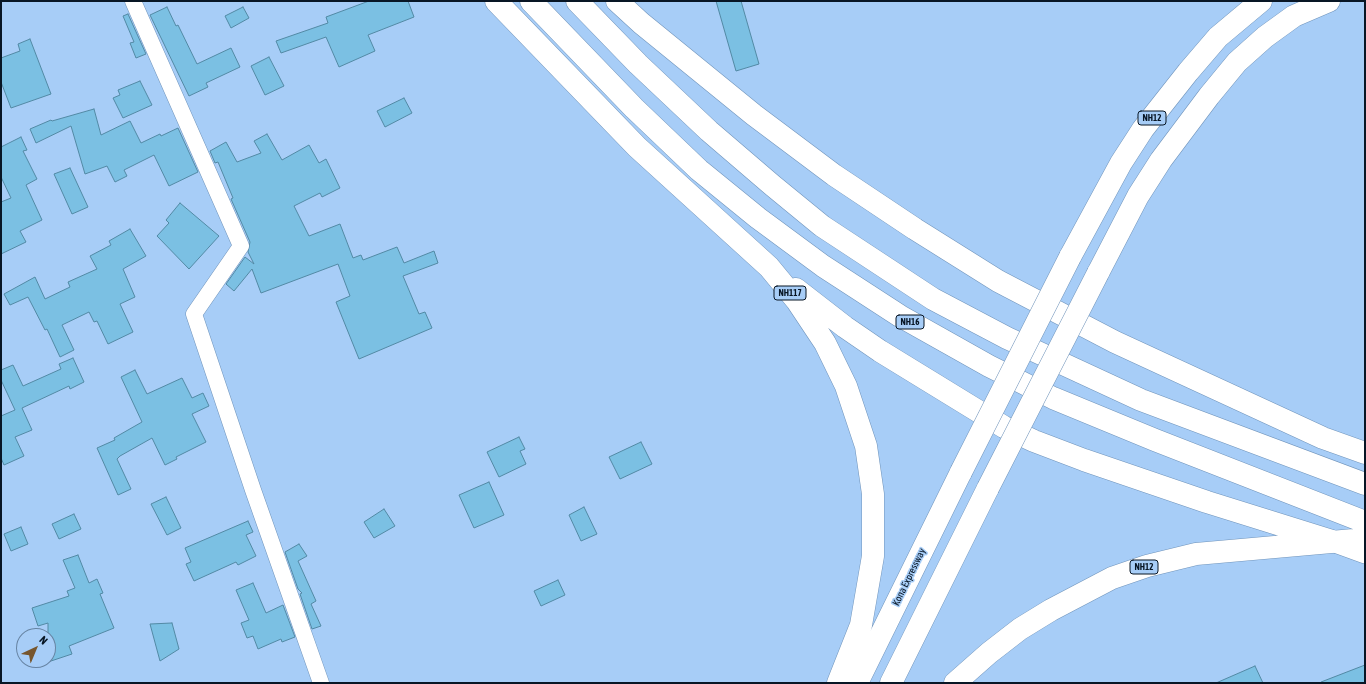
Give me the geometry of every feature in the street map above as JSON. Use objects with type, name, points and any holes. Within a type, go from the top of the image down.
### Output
[{"type":"highway","name":"NH117","points":[[496,1],[637,147],[769,267],[797,301],[825,343],[846,386],[866,446],[873,494],[873,556],[861,625],[838,683]]},
{"type":"highway","name":"NH16","points":[[531,1],[634,108],[699,170],[758,218],[823,266],[900,316],[989,366],[1053,398],[1155,440],[1365,522]]},
{"type":"highway","points":[[577,1],[638,64],[709,131],[772,185],[822,226],[933,299],[1008,338],[1141,400],[1365,484]]},
{"type":"highway","points":[[617,1],[640,23],[754,115],[834,175],[915,229],[998,281],[1115,342],[1323,438],[1365,453]]},
{"type":"highway","name":"Kona Expressway","points":[[857,683],[961,472],[1070,257],[1121,163],[1144,129],[1188,72],[1218,37],[1261,1]]},
{"type":"highway","points":[[891,683],[988,488],[1098,273],[1138,196],[1161,160],[1185,126],[1237,62],[1265,37],[1294,16],[1329,1]]},
{"type":"highway","points":[[769,267],[845,327],[880,351],[1004,427],[1034,441],[1098,465],[1214,504],[1332,541]]},
{"type":"highway","name":"NH12","points":[[954,683],[989,652],[1020,629],[1051,610],[1112,578],[1147,566],[1196,554],[1365,539]]},
{"type":"street","points":[[133,1],[241,246],[194,314],[253,490],[321,683]]},
{"type":"street","points":[[1332,541],[1365,553]]},
{"type":"building","points":[[369,1],[408,1],[414,17],[368,35],[375,51],[339,67],[326,37],[281,53],[276,41],[328,23],[326,17]]},
{"type":"building","points":[[716,1],[741,1],[759,64],[736,71]]},
{"type":"building","points":[[167,7],[176,26],[178,25],[197,64],[231,48],[240,67],[206,83],[208,87],[189,96],[150,15]]},
{"type":"building","points":[[243,7],[249,18],[231,28],[225,16]]},
{"type":"building","points":[[128,14],[146,54],[136,58],[130,43],[134,42],[123,16]]},
{"type":"building","points":[[30,39],[51,94],[11,108],[1,82],[1,58],[20,51],[18,44]]},
{"type":"building","points":[[269,57],[284,86],[265,95],[251,66]]},
{"type":"building","points":[[140,81],[152,105],[123,118],[113,98],[120,95],[118,90]]},
{"type":"building","points":[[404,98],[412,113],[385,127],[377,111]]},
{"type":"building","points":[[94,109],[101,135],[130,121],[141,143],[160,134],[161,136],[178,128],[198,172],[169,186],[154,155],[124,170],[127,176],[115,182],[107,166],[85,174],[71,126],[36,143],[30,129],[51,120],[52,121]]},
{"type":"building","points":[[267,134],[282,160],[309,145],[319,163],[326,159],[340,188],[322,197],[320,193],[294,206],[309,236],[340,224],[353,258],[361,255],[363,260],[397,247],[404,263],[434,251],[438,263],[403,276],[419,314],[425,312],[432,328],[359,359],[336,302],[350,296],[338,264],[261,293],[252,269],[234,291],[226,284],[245,257],[254,264],[248,252],[250,242],[231,199],[233,198],[218,162],[215,163],[210,151],[226,142],[237,162],[261,153],[254,141]]},
{"type":"building","points":[[21,137],[27,150],[23,151],[37,179],[26,185],[42,220],[20,231],[26,242],[1,254],[1,202],[11,198],[1,177],[1,147]]},
{"type":"building","points":[[70,168],[88,207],[72,214],[54,174]]},
{"type":"building","points":[[180,203],[219,236],[189,269],[157,236],[169,223],[166,220]]},
{"type":"building","points":[[130,229],[146,256],[123,269],[135,297],[120,304],[133,332],[108,344],[97,321],[94,322],[89,312],[62,325],[74,350],[60,357],[47,329],[45,330],[28,297],[10,305],[4,294],[35,277],[45,299],[70,287],[68,282],[97,269],[90,256],[111,245],[109,241]]},
{"type":"building","points":[[73,358],[84,382],[70,389],[69,386],[22,408],[32,430],[15,437],[24,456],[4,465],[1,458],[1,416],[15,410],[1,380],[1,370],[13,365],[23,386],[61,369],[59,364]]},
{"type":"building","points":[[135,370],[147,394],[182,378],[192,398],[203,393],[209,406],[192,414],[206,442],[176,457],[177,459],[165,465],[152,438],[120,456],[117,459],[131,489],[118,495],[97,448],[115,440],[114,438],[142,422],[121,377]]},
{"type":"building","points":[[519,437],[525,449],[520,451],[526,464],[499,477],[487,452]]},
{"type":"building","points":[[641,442],[652,464],[620,479],[609,457]]},
{"type":"building","points":[[489,482],[504,515],[474,528],[459,495]]},
{"type":"building","points":[[166,497],[181,528],[167,535],[151,504]]},
{"type":"building","points":[[584,507],[597,534],[581,541],[569,515]]},
{"type":"building","points":[[384,509],[395,526],[374,538],[364,522]]},
{"type":"building","points":[[74,514],[81,529],[59,539],[52,524]]},
{"type":"building","points":[[248,521],[253,532],[246,535],[256,556],[238,565],[236,562],[194,581],[186,564],[191,562],[185,548]]},
{"type":"building","points":[[21,527],[28,544],[11,551],[4,534]]},
{"type":"building","points":[[299,544],[307,556],[298,561],[316,601],[311,604],[321,626],[312,629],[300,594],[302,593],[298,589],[285,552]]},
{"type":"building","points":[[78,555],[89,583],[97,579],[103,593],[100,594],[114,628],[69,646],[72,654],[56,659],[56,628],[48,628],[48,623],[38,626],[32,608],[69,596],[67,591],[75,588],[63,560]]},
{"type":"building","points":[[558,580],[565,595],[541,606],[534,591]]},
{"type":"building","points":[[253,583],[266,613],[283,605],[295,637],[282,642],[281,639],[258,649],[253,636],[247,638],[241,623],[249,620],[236,590]]},
{"type":"building","points":[[172,623],[179,649],[160,661],[150,624]]},
{"type":"building","points":[[1365,665],[1365,683],[1321,683],[1321,682]]},
{"type":"building","points":[[1255,666],[1263,683],[1216,683]]}]
